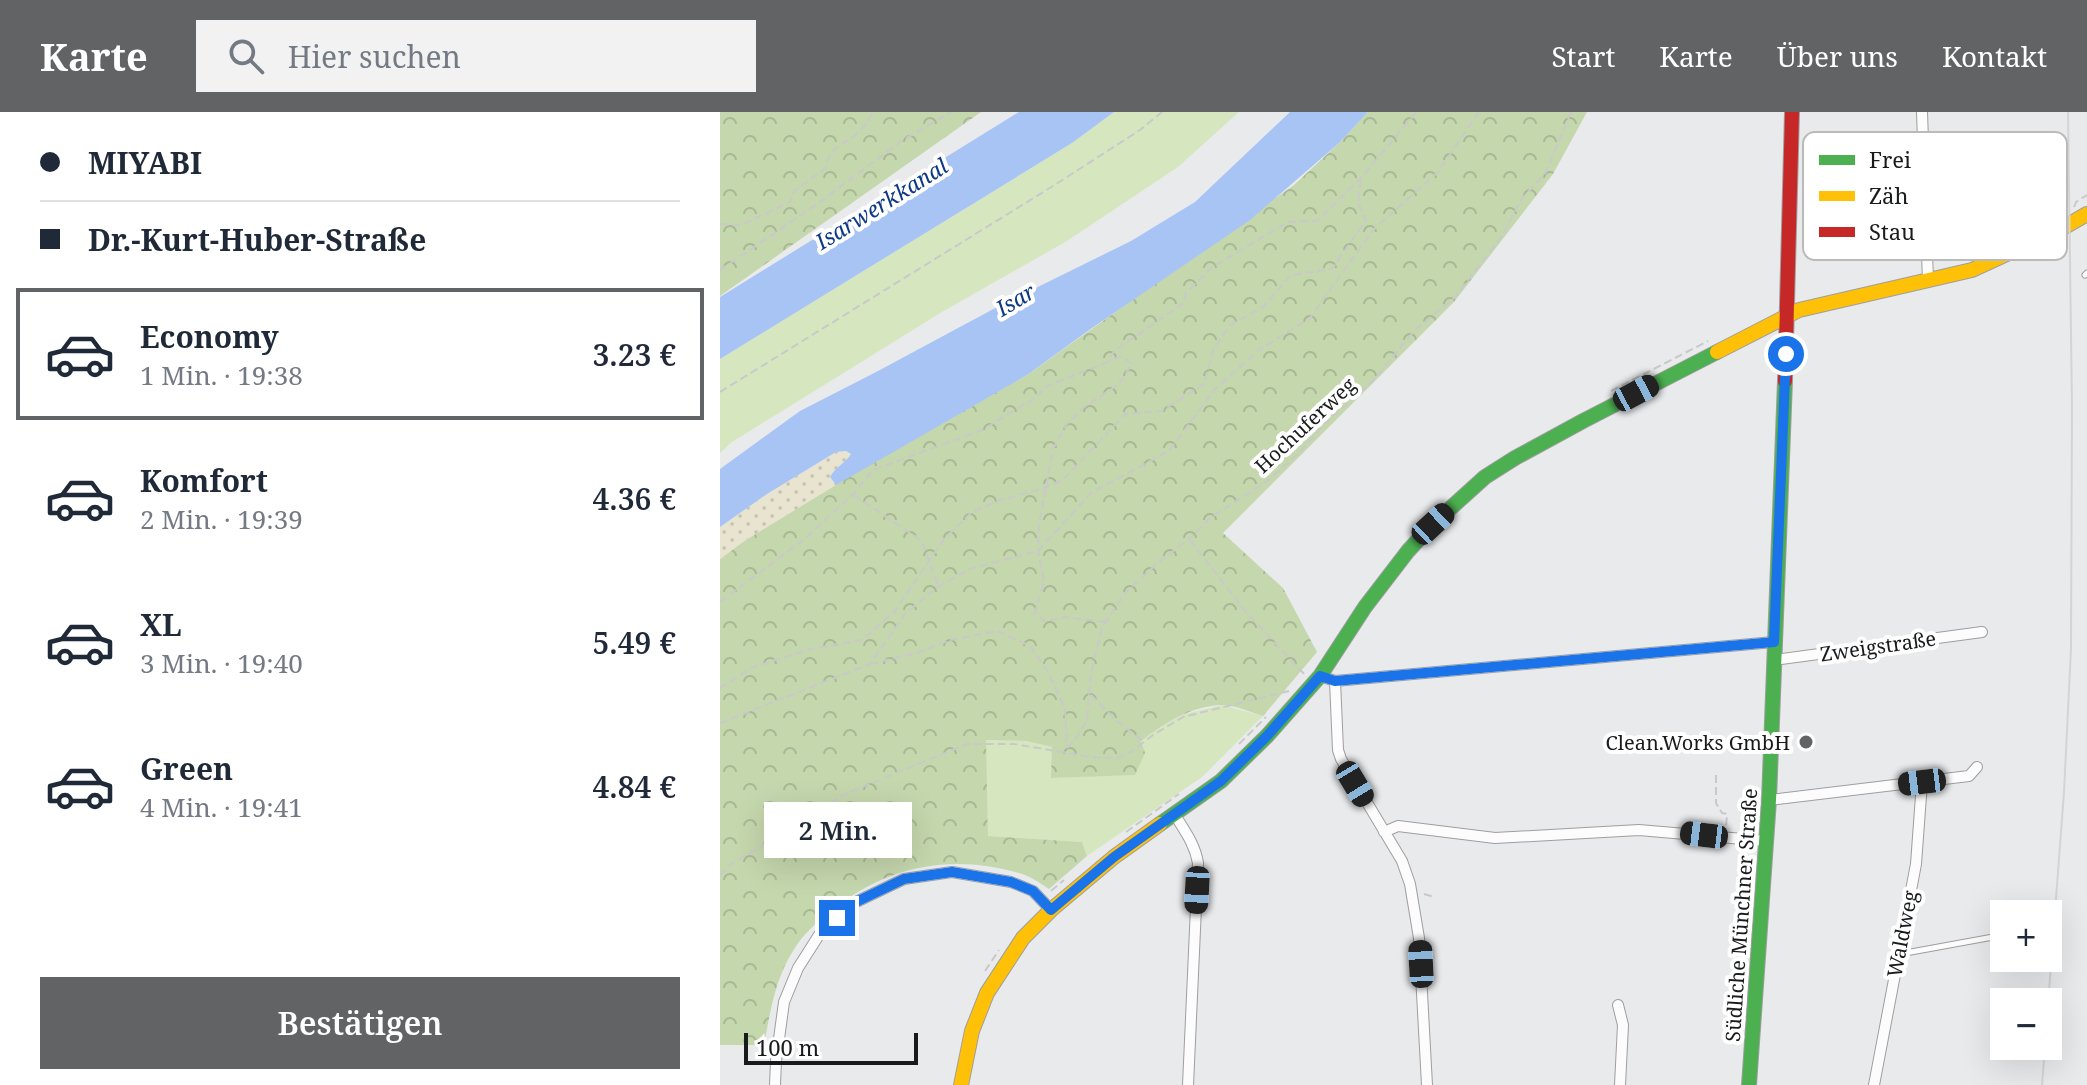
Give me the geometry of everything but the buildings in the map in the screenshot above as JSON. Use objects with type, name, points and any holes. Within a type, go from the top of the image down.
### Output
[{"type":"street","name":"Südliche Münchner Straße","points":[[1749,1085],[1769,800],[1788,315],[1792,112]]},
{"type":"street","points":[[1922,112],[1923,132]]},
{"type":"street","points":[[2067,216],[2084,204]]},
{"type":"street","points":[[1927,260],[1928,281]]},
{"type":"street","points":[[961,1085],[972,1031],[987,993],[1023,938],[1114,857],[1221,781],[1267,736],[1408,551],[1485,477],[1583,421],[1799,310],[1972,270],[1994,260]]},
{"type":"street","name":"Zweigstraße","points":[[1774,660],[1982,632]]},
{"type":"street","points":[[1312,675],[1335,681],[1774,642]]},
{"type":"street","points":[[1335,681],[1341,759],[1402,861],[1416,914],[1427,1085]]},
{"type":"street","points":[[1769,800],[1969,776],[1977,767]]},
{"type":"street","name":"Waldweg","points":[[1874,1085],[1916,864],[1922,782]]},
{"type":"street","points":[[1175,815],[1191,840],[1198,863],[1188,1085]]},
{"type":"street","points":[[1384,832],[1398,826],[1495,838],[1639,830],[1766,841]]},
{"type":"street","points":[[775,1085],[784,1002],[798,968],[819,935],[856,902],[904,879],[952,872],[1011,882],[1033,891],[1051,910]]},
{"type":"street","points":[[1618,1005],[1623,1025],[1620,1085]]},
{"type":"lane","points":[[1899,954],[1990,938]]},
{"type":"path","points":[[720,224],[741,225],[790,202],[794,191],[826,168],[827,157],[841,142],[853,138],[873,112]]},
{"type":"path","points":[[720,270],[816,205],[900,142],[951,112]]},
{"type":"path","points":[[720,392],[1053,186],[1140,130],[1162,112]]},
{"type":"path","points":[[1108,362],[1114,351],[1184,303],[1186,293],[1211,268],[1288,222],[1317,221],[1361,178],[1416,112]]},
{"type":"path","points":[[870,664],[906,613],[938,587],[969,569],[1038,551],[1091,493],[1169,451],[1214,390],[1259,350],[1310,318],[1373,230],[1437,173],[1479,112]]},
{"type":"path","name":"Hochuferweg","points":[[1066,750],[1087,720],[1091,673],[1102,628],[1125,593],[1210,518],[1266,482],[1299,453],[1326,422],[1372,382],[1414,331],[1455,297],[1502,236],[1521,200],[1546,172],[1571,112]]},
{"type":"path","points":[[720,688],[753,667],[811,649],[862,640],[895,611],[944,539],[971,513],[1000,500],[1063,480],[1125,414],[1161,411],[1204,384],[1214,348],[1230,325],[1262,308],[1291,275],[1332,269],[1366,220],[1358,203],[1361,178]]},
{"type":"path","points":[[720,602],[806,538],[853,494],[873,470],[982,430],[1035,398],[1047,386],[1122,356],[1132,364],[1119,384],[1083,408],[1066,425],[1053,449],[1039,525],[1038,551],[1044,581],[1035,613],[1045,621],[1066,617],[1106,622]]},
{"type":"path","points":[[853,494],[922,541],[938,587]]},
{"type":"path","points":[[1189,539],[1246,612],[1312,675]]},
{"type":"path","points":[[720,723],[870,664],[917,653],[950,640],[997,631],[1030,646],[1047,670],[1065,709],[1066,750]]},
{"type":"path","points":[[720,875],[732,863],[845,794],[967,744],[1014,744],[1066,750],[1091,757],[1116,758],[1131,752],[1183,717],[1292,690]]},
{"type":"path","points":[[1089,694],[1144,742]]},
{"type":"path","points":[[1716,775],[1716,803],[1722,813],[1727,814],[1726,837]]},
{"type":"green space","points":[[720,112],[981,112],[720,296]]},
{"type":"green space","points":[[1114,112],[1239,112],[1178,167],[1067,241],[942,312],[732,442],[720,453],[720,359],[1072,143]]},
{"type":"green space","points":[[1368,112],[1587,112],[1553,174],[1454,302],[1223,533],[1283,588],[1317,652],[1263,716],[1236,707],[1209,706],[1178,717],[1159,728],[1141,741],[1145,753],[1135,775],[1051,778],[1052,747],[1027,741],[986,740],[988,836],[1082,842],[1087,856],[1049,889],[1022,874],[971,864],[922,867],[875,883],[831,911],[797,945],[777,985],[764,1045],[720,1045],[720,559],[853,474],[1027,375],[1294,185]]},
{"type":"green space","points":[[1222,705],[1263,716],[1202,777],[1087,856],[1082,842],[988,836],[985,740],[1027,741],[1053,747],[1052,778],[1090,776],[1162,725],[1184,714]]},
{"type":"sand","points":[[836,452],[851,454],[830,477],[836,485],[720,559],[720,527]]},
{"type":"water","name":"Isarwerkkanal","points":[[1019,112],[1114,112],[1072,143],[720,359],[720,297]]},
{"type":"water","name":"Isar","points":[[1290,112],[1368,112],[1339,143],[1250,220],[1027,375],[836,485],[830,477],[851,454],[836,452],[720,527],[720,469],[800,411],[999,306],[1131,241],[1195,202]]},
{"type":"tram line","points":[[2049,988],[2071,649],[2068,112]]},
{"type":"tram line","points":[[2042,1085],[2044,1060]]},
{"type":"traffic: fast","points":[[1160,824],[1221,781],[1267,736],[1320,676],[1365,607],[1408,551],[1485,477],[1583,421],[1717,352]]},
{"type":"traffic: fast","points":[[1749,1085],[1769,800],[1785,381]]},
{"type":"traffic: slow","points":[[2067,226],[2087,214]]},
{"type":"traffic: slow","points":[[1717,352],[1799,310],[1972,270],[1994,260]]},
{"type":"traffic: slow","points":[[961,1085],[972,1031],[987,993],[1023,938],[1114,857],[1160,824]]},
{"type":"traffic: jam","points":[[1785,381],[1792,112]]},
{"type":"place","name":"Clean.Works GmbH","points":[[1806,742]]},
{"type":"route","points":[[837,918],[856,902],[904,879],[952,872],[1011,882],[1033,891],[1051,910],[1114,857],[1221,781],[1267,736],[1320,676],[1335,681],[1774,642],[1786,354]]}]
